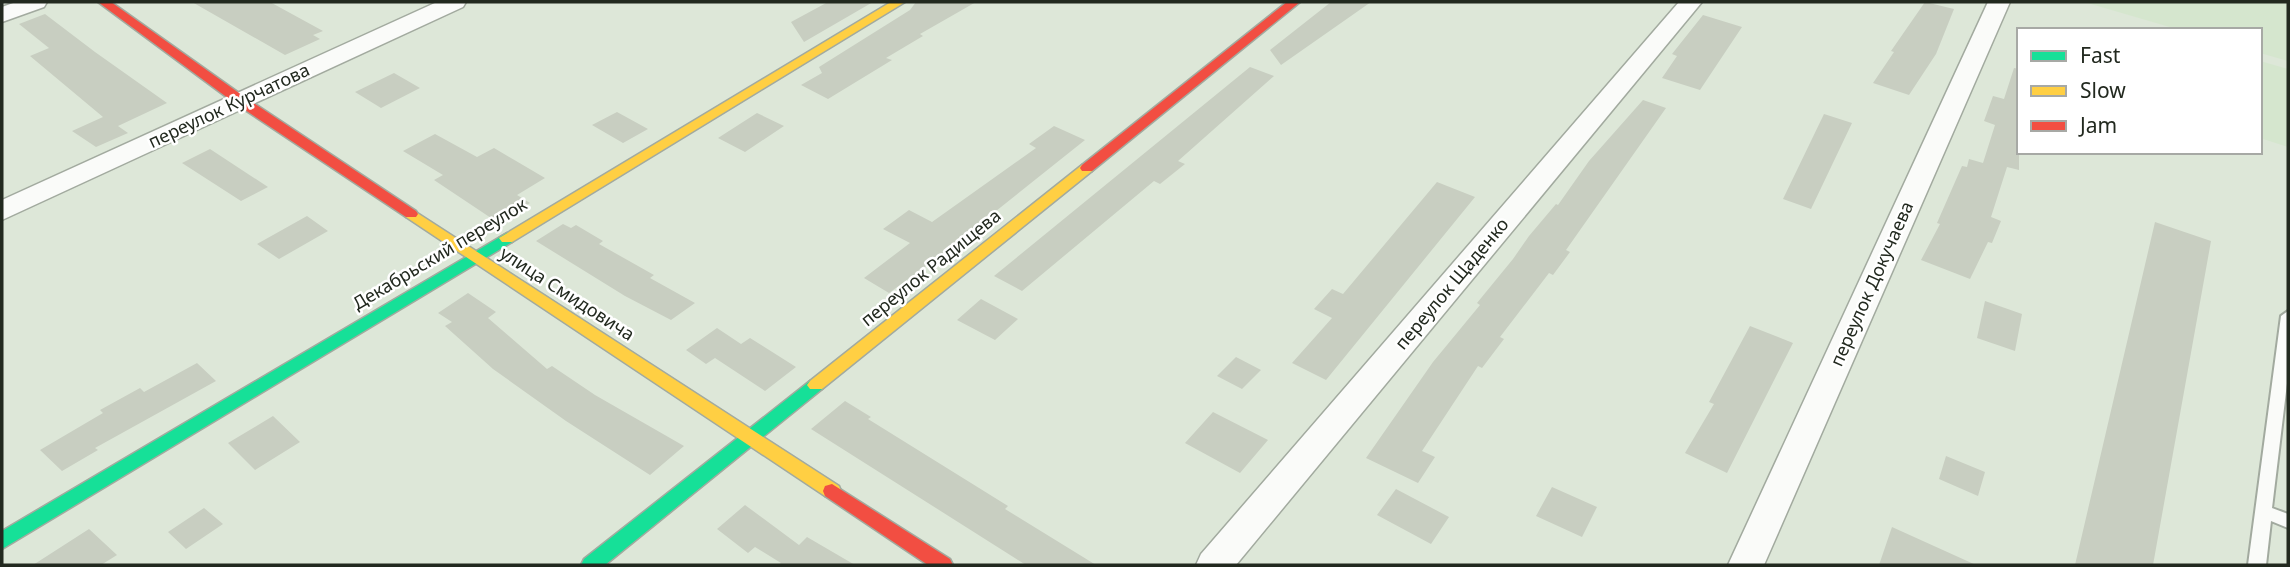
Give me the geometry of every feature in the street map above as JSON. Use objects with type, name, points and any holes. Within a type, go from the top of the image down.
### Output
[{"type":"street","points":[[2,15],[36,2]]},
{"type":"street","name":"улица Смидовича","points":[[104,2],[241,101],[943,565]]},
{"type":"street","name":"переулок Курчатова","points":[[2,211],[456,2]]},
{"type":"street","name":"Декабрьский переулок","points":[[2,541],[899,2]]},
{"type":"street","name":"переулок Радищева","points":[[591,565],[1294,2]]},
{"type":"street","name":"переулок Щаденко","points":[[1214,565],[1691,2]]},
{"type":"street","name":"переулок Докучаева","points":[[1746,565],[1998,2]]},
{"type":"lane","points":[[2258,565],[2288,316]]},
{"type":"lane","points":[[2265,512],[2288,521]]},
{"type":"shaded area","points":[[2084,2],[2288,2],[2288,61],[2262,54],[2262,28],[2173,28]]},
{"type":"shaded area","points":[[2262,62],[2288,69],[2288,147],[2262,139]]},
{"type":"building","points":[[192,2],[270,2],[323,31],[313,35],[320,39],[285,55]]},
{"type":"building","points":[[828,2],[873,2],[804,42],[791,22]]},
{"type":"building","points":[[916,2],[976,2],[920,34],[923,36],[886,58],[892,60],[828,99],[801,85],[822,73],[819,67],[910,10]]},
{"type":"building","points":[[1331,2],[1371,2],[1281,65],[1270,50]]},
{"type":"building","points":[[1925,2],[1954,9],[1936,54],[1909,95],[1873,83],[1894,52],[1891,51]]},
{"type":"building","points":[[45,14],[167,103],[118,126],[128,133],[96,147],[72,131],[103,117],[30,56],[49,48],[19,24]]},
{"type":"building","points":[[1703,15],[1742,27],[1700,90],[1662,78],[1677,56],[1672,54]]},
{"type":"building","points":[[1250,67],[1274,76],[1178,161],[1185,164],[1160,184],[1154,181],[1022,291],[994,276]]},
{"type":"building","points":[[2014,68],[2017,69],[2019,170],[2007,167],[1991,217],[2001,221],[1992,243],[1988,242],[1970,279],[1921,260],[1940,224],[1937,223],[1962,166],[1967,167],[1969,159],[1983,163],[1995,125],[1984,121],[1993,96],[2004,99]]},
{"type":"building","points":[[394,73],[420,88],[381,108],[355,92]]},
{"type":"building","points":[[1643,100],[1666,108],[1566,250],[1570,252],[1553,275],[1549,273],[1500,337],[1504,339],[1482,368],[1478,366],[1422,451],[1435,457],[1418,483],[1366,458],[1433,362],[1480,305],[1477,303],[1529,236],[1556,204],[1558,205],[1589,161]]},
{"type":"building","points":[[617,112],[648,129],[623,143],[592,125]]},
{"type":"building","points":[[757,113],[784,126],[745,152],[718,138]]},
{"type":"building","points":[[1824,114],[1852,123],[1811,209],[1783,199]]},
{"type":"building","points":[[1054,126],[1085,140],[889,293],[864,278],[910,243],[883,229],[909,210],[932,222],[1036,148],[1029,144]]},
{"type":"building","points":[[435,134],[477,157],[494,148],[545,178],[517,195],[530,203],[497,222],[434,180],[443,175],[403,151]]},
{"type":"building","points":[[210,149],[268,187],[241,201],[182,163]]},
{"type":"building","points":[[1437,182],[1475,197],[1326,380],[1292,363],[1332,318],[1314,309],[1332,289],[1343,294]]},
{"type":"building","points":[[307,216],[328,231],[279,259],[257,244]]},
{"type":"building","points":[[2155,222],[2211,241],[2153,565],[2075,565]]},
{"type":"building","points":[[563,224],[571,228],[576,225],[603,241],[599,244],[654,275],[650,278],[695,303],[671,320],[625,296],[536,241]]},
{"type":"building","points":[[468,293],[496,312],[488,318],[547,369],[552,366],[595,395],[684,446],[650,475],[566,421],[493,369],[445,326],[452,322],[438,313]]},
{"type":"building","points":[[981,299],[1018,319],[995,340],[957,320]]},
{"type":"building","points":[[1985,301],[2022,314],[2015,351],[1977,338]]},
{"type":"building","points":[[1750,326],[1793,343],[1727,473],[1685,453],[1714,404],[1709,402]]},
{"type":"building","points":[[717,328],[741,344],[750,338],[796,367],[765,391],[715,358],[706,364],[686,350]]},
{"type":"building","points":[[1236,357],[1261,370],[1242,389],[1217,376]]},
{"type":"building","points":[[197,363],[216,381],[95,448],[98,450],[62,471],[40,450],[103,413],[100,410],[140,388],[144,392]]},
{"type":"building","points":[[845,401],[871,417],[868,419],[1008,506],[1005,509],[1096,565],[1026,565],[811,429]]},
{"type":"building","points":[[1213,412],[1268,440],[1240,473],[1185,443]]},
{"type":"building","points":[[273,416],[300,442],[255,470],[228,443]]},
{"type":"building","points":[[1946,456],[1985,472],[1978,496],[1939,479]]},
{"type":"building","points":[[1552,487],[1597,507],[1582,537],[1536,516]]},
{"type":"building","points":[[1396,489],[1449,517],[1431,544],[1377,515]]},
{"type":"building","points":[[745,505],[799,545],[807,537],[855,565],[778,565],[781,563],[755,547],[748,553],[717,529]]},
{"type":"building","points":[[204,508],[223,524],[186,549],[168,532]]},
{"type":"building","points":[[1892,527],[1976,565],[1879,565]]},
{"type":"building","points":[[89,529],[117,555],[101,565],[33,565]]},
{"type":"traffic: fast","points":[[2,541],[507,238]]},
{"type":"traffic: fast","points":[[591,565],[816,385]]},
{"type":"traffic: slow","points":[[507,238],[899,2]]},
{"type":"traffic: slow","points":[[816,385],[1087,168]]},
{"type":"traffic: slow","points":[[411,214],[832,491]]},
{"type":"traffic: jam","points":[[104,2],[241,101],[411,214]]},
{"type":"traffic: jam","points":[[1087,168],[1294,2]]},
{"type":"traffic: jam","points":[[832,491],[943,565]]}]
